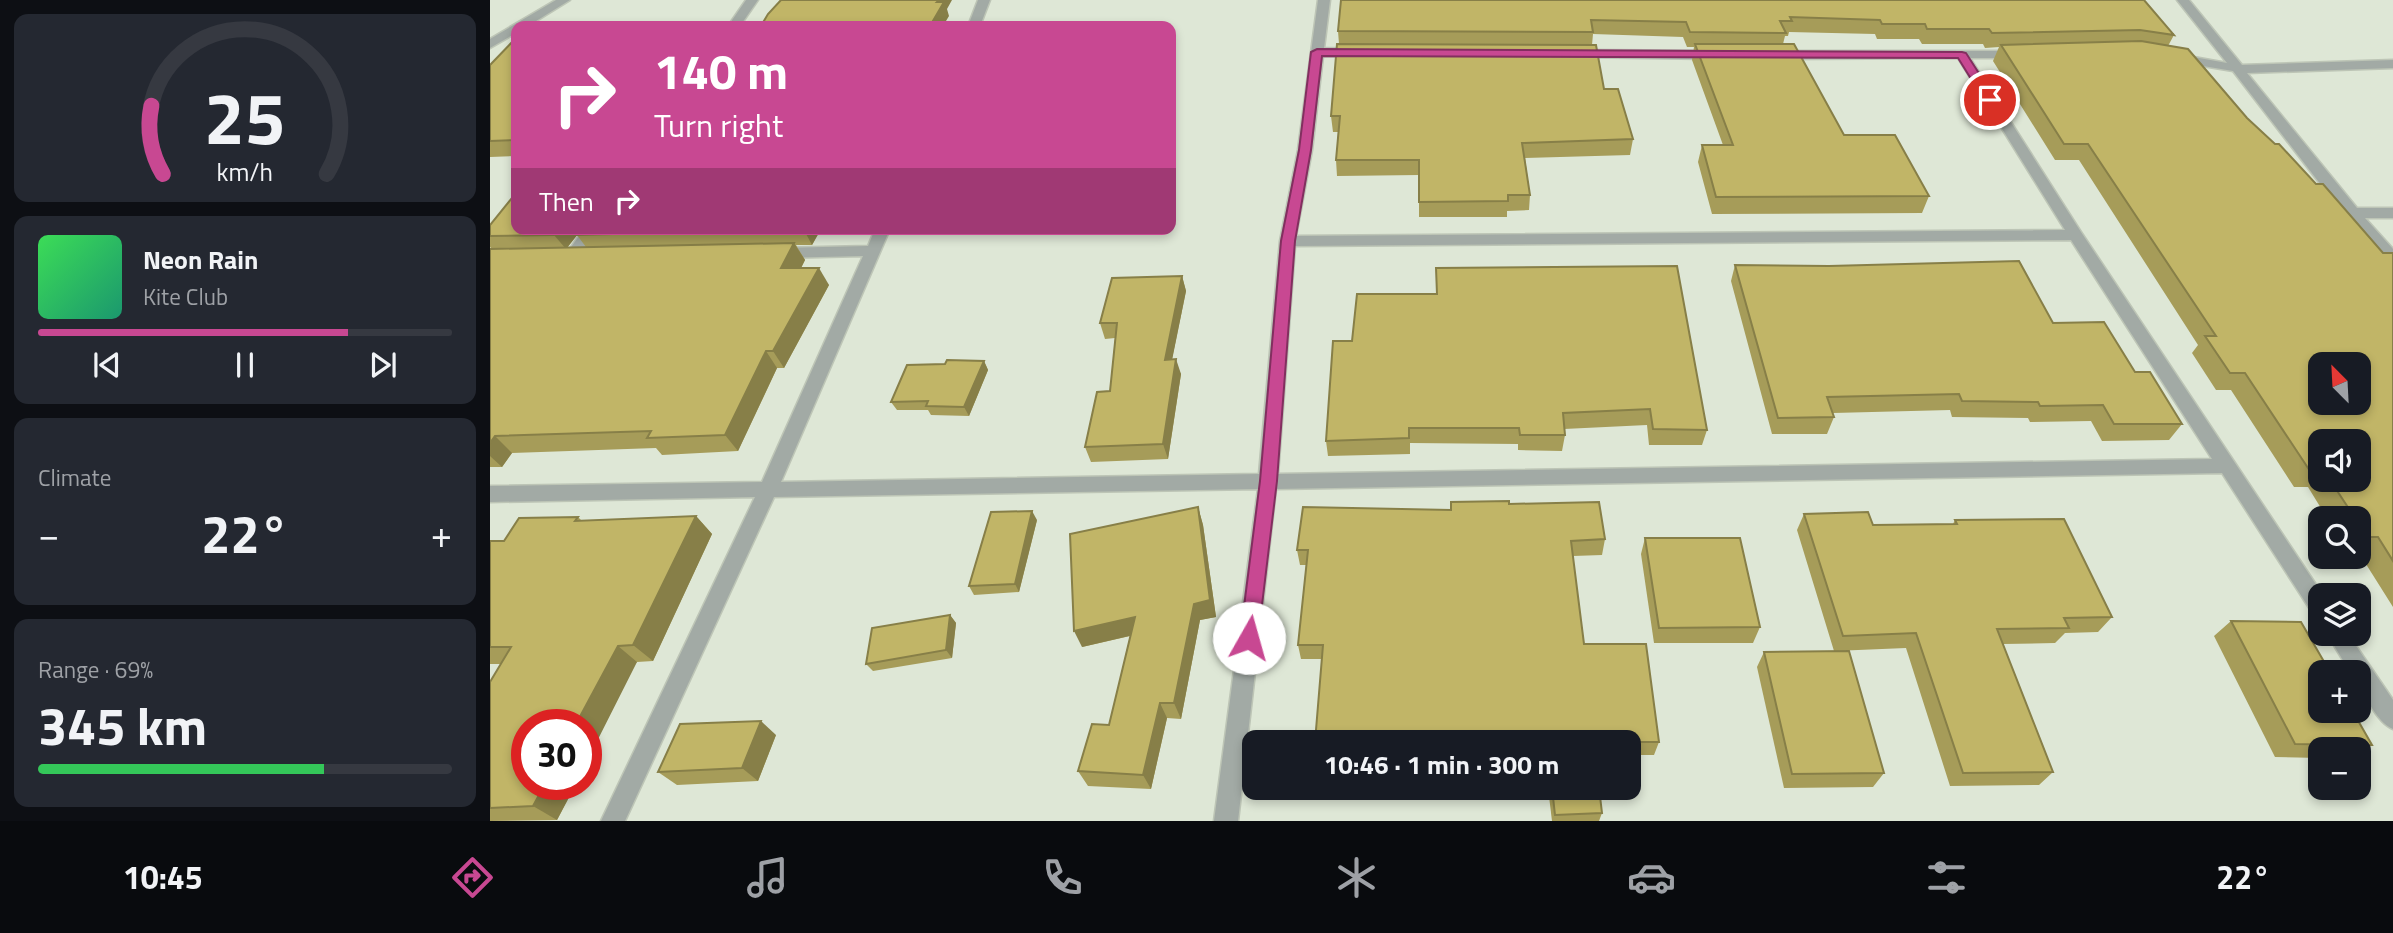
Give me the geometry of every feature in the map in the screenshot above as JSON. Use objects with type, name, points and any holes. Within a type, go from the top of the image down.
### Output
[{"type":"street","points":[[528,21],[564,0]]},
{"type":"street","points":[[737,21],[752,0]]},
{"type":"street","points":[[976,21],[984,0]]},
{"type":"street","points":[[1226,821],[1268,481],[1288,241],[1305,150],[1324,0]]},
{"type":"street","points":[[2183,0],[2241,69],[2350,213],[2393,259]]},
{"type":"street","points":[[490,44],[511,31]]},
{"type":"street","points":[[1317,52],[1371,53]]},
{"type":"street","points":[[1769,55],[2040,53]]},
{"type":"street","points":[[1563,54],[1728,55]]},
{"type":"street","points":[[1962,55],[2075,236],[2308,590]]},
{"type":"street","points":[[2159,55],[2241,69],[2393,64]]},
{"type":"street","points":[[2350,213],[2393,213]]},
{"type":"street","points":[[572,257],[588,235]]},
{"type":"street","points":[[613,821],[769,488],[880,235]]},
{"type":"street","points":[[1288,241],[2075,236]]},
{"type":"street","points":[[764,253],[873,251]]},
{"type":"street","points":[[490,494],[2228,467]]},
{"type":"street","points":[[2345,646],[2393,719]]},
{"type":"building","points":[[781,0],[944,2],[933,21],[764,21]]},
{"type":"building","points":[[1341,0],[2144,0],[2174,35],[2140,30],[1992,33],[1989,29],[1927,29],[1925,24],[1882,24],[1880,20],[1790,17],[1792,21],[1780,21],[1786,33],[1690,32],[1686,22],[1591,20],[1593,32],[1338,31]]},
{"type":"building","points":[[2141,41],[2188,49],[2247,118],[2275,144],[2279,144],[2316,184],[2323,184],[2383,253],[2393,253],[2393,561],[2378,537],[2371,537],[2371,506],[2347,506],[2338,492],[2371,492],[2371,429],[2308,429],[2308,468],[2245,373],[2230,373],[2205,336],[2216,336],[2088,144],[2064,144],[2001,45]]},
{"type":"building","points":[[511,43],[511,140],[490,141],[490,65]]},
{"type":"building","points":[[1337,44],[1596,45],[1604,89],[1618,89],[1633,139],[1522,143],[1530,195],[1508,195],[1508,201],[1419,202],[1419,160],[1336,160],[1340,116],[1331,116]]},
{"type":"building","points":[[1695,44],[1794,44],[1844,135],[1895,135],[1929,196],[1716,197],[1702,145],[1733,145]]},
{"type":"building","points":[[511,199],[511,235],[554,235],[490,236],[490,225]]},
{"type":"building","points":[[794,243],[781,268],[819,268],[773,351],[766,351],[725,435],[647,438],[651,431],[495,436],[490,443],[490,249]]},
{"type":"building","points":[[2019,261],[2053,323],[2104,322],[2135,372],[2150,372],[2182,424],[2114,424],[2103,405],[2040,406],[2038,402],[1962,401],[1959,394],[1827,397],[1834,417],[1778,418],[1735,265],[1829,266]]},
{"type":"building","points":[[1677,266],[1707,430],[1653,429],[1650,409],[1563,413],[1565,435],[1520,435],[1519,428],[1409,428],[1409,438],[1326,441],[1333,341],[1352,341],[1357,294],[1437,294],[1436,268]]},
{"type":"building","points":[[1182,276],[1165,360],[1176,359],[1163,444],[1085,447],[1097,392],[1110,391],[1117,323],[1100,323],[1112,278]]},
{"type":"building","points":[[947,360],[984,361],[964,407],[926,406],[928,401],[891,402],[907,365],[945,364]]},
{"type":"building","points":[[1451,502],[1599,502],[1605,539],[1571,541],[1584,644],[1646,644],[1659,742],[1641,742],[1641,730],[1316,730],[1323,645],[1298,645],[1308,550],[1297,550],[1303,507],[1451,510]]},
{"type":"building","points":[[1198,507],[1210,600],[1194,604],[1174,703],[1160,703],[1143,775],[1078,771],[1092,724],[1109,725],[1135,617],[1074,631],[1070,534]]},
{"type":"building","points":[[1032,511],[1015,584],[969,586],[991,512]]},
{"type":"building","points":[[1868,512],[1873,525],[1957,524],[1955,520],[2064,519],[2112,617],[2064,618],[2069,628],[1997,629],[2053,772],[1963,773],[1916,633],[1843,636],[1804,514]]},
{"type":"building","points":[[696,516],[633,645],[618,646],[584,709],[511,709],[511,800],[536,800],[533,806],[490,808],[490,682],[511,647],[490,647],[490,541],[504,541],[519,518],[578,517],[575,521]]},
{"type":"building","points":[[1645,538],[1740,538],[1760,627],[1659,628]]},
{"type":"building","points":[[950,615],[946,650],[866,664],[872,628]]},
{"type":"building","points":[[2231,621],[2301,622],[2308,634],[2308,646],[2315,646],[2323,660],[2308,660],[2308,723],[2359,723],[2367,737],[2308,737],[2308,744],[2295,744]]},
{"type":"building","points":[[1849,651],[1884,773],[1792,774],[1764,652]]},
{"type":"building","points":[[761,721],[742,768],[658,772],[680,724]]},
{"type":"building","points":[[1553,800],[1600,800],[1602,813],[1555,815]]},
{"type":"route","points":[[1249,638],[1268,481],[1288,241],[1305,150],[1317,52],[1962,55],[1990,100]]}]
